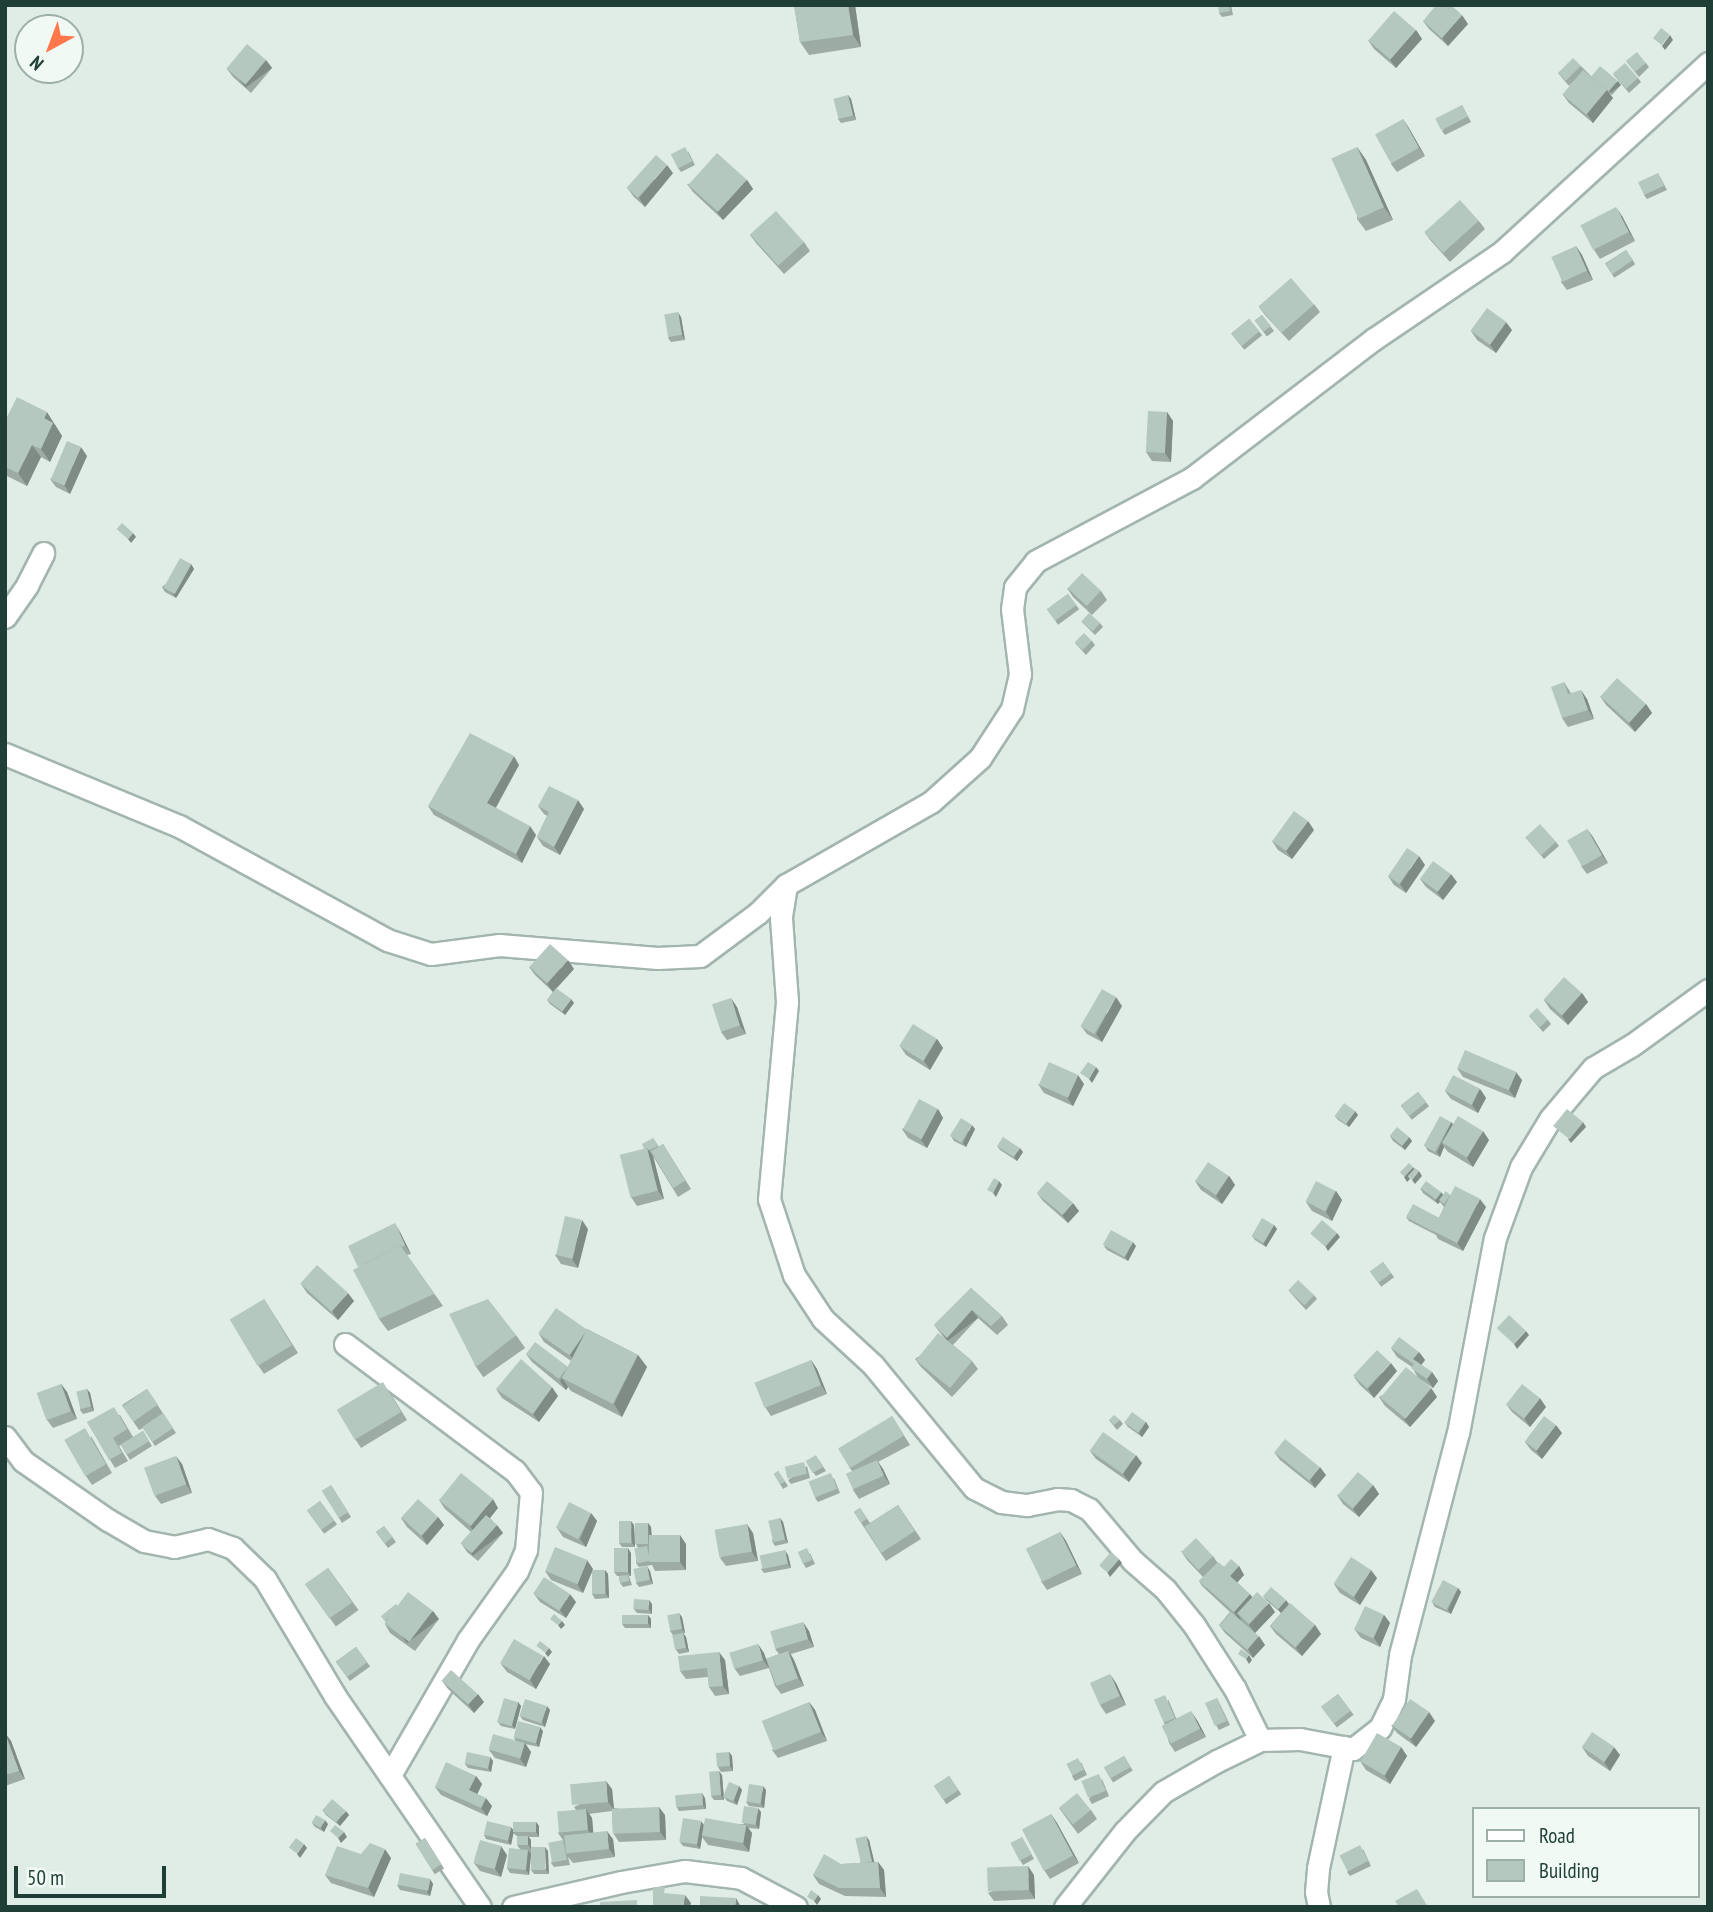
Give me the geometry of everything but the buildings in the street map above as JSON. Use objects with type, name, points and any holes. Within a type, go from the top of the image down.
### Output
[{"type":"street","points":[[5,754],[179,827],[387,940],[432,954],[499,945],[657,958],[700,956],[758,913],[786,885],[931,802],[980,758],[1012,709],[1020,674],[1012,609],[1015,587],[1036,561],[1192,478],[1374,339],[1502,252],[1708,63]]},
{"type":"street","points":[[5,617],[27,586],[43,554]]},
{"type":"street","points":[[786,885],[781,918],[787,1002],[769,1199],[794,1275],[823,1319],[873,1366],[925,1424],[974,1488],[1001,1502],[1027,1505],[1064,1500],[1089,1509],[1133,1561],[1165,1589],[1194,1625],[1235,1689],[1260,1740]]},
{"type":"street","points":[[1065,1907],[1125,1831],[1163,1792],[1260,1740],[1300,1739],[1353,1749],[1380,1728],[1394,1699],[1399,1655],[1458,1433],[1495,1238],[1521,1167],[1550,1119],[1593,1068],[1632,1045],[1708,990]]},
{"type":"street","points":[[345,1344],[515,1471],[531,1492],[526,1550],[517,1571],[468,1640],[390,1775]]},
{"type":"street","points":[[5,1437],[23,1461],[108,1520],[144,1541],[174,1547],[208,1539],[233,1548],[265,1579],[335,1696],[480,1907]]},
{"type":"street","points":[[1319,1907],[1316,1892],[1318,1868],[1344,1747]]},
{"type":"street","points":[[513,1907],[621,1882],[685,1871],[741,1878],[796,1907]]}]
